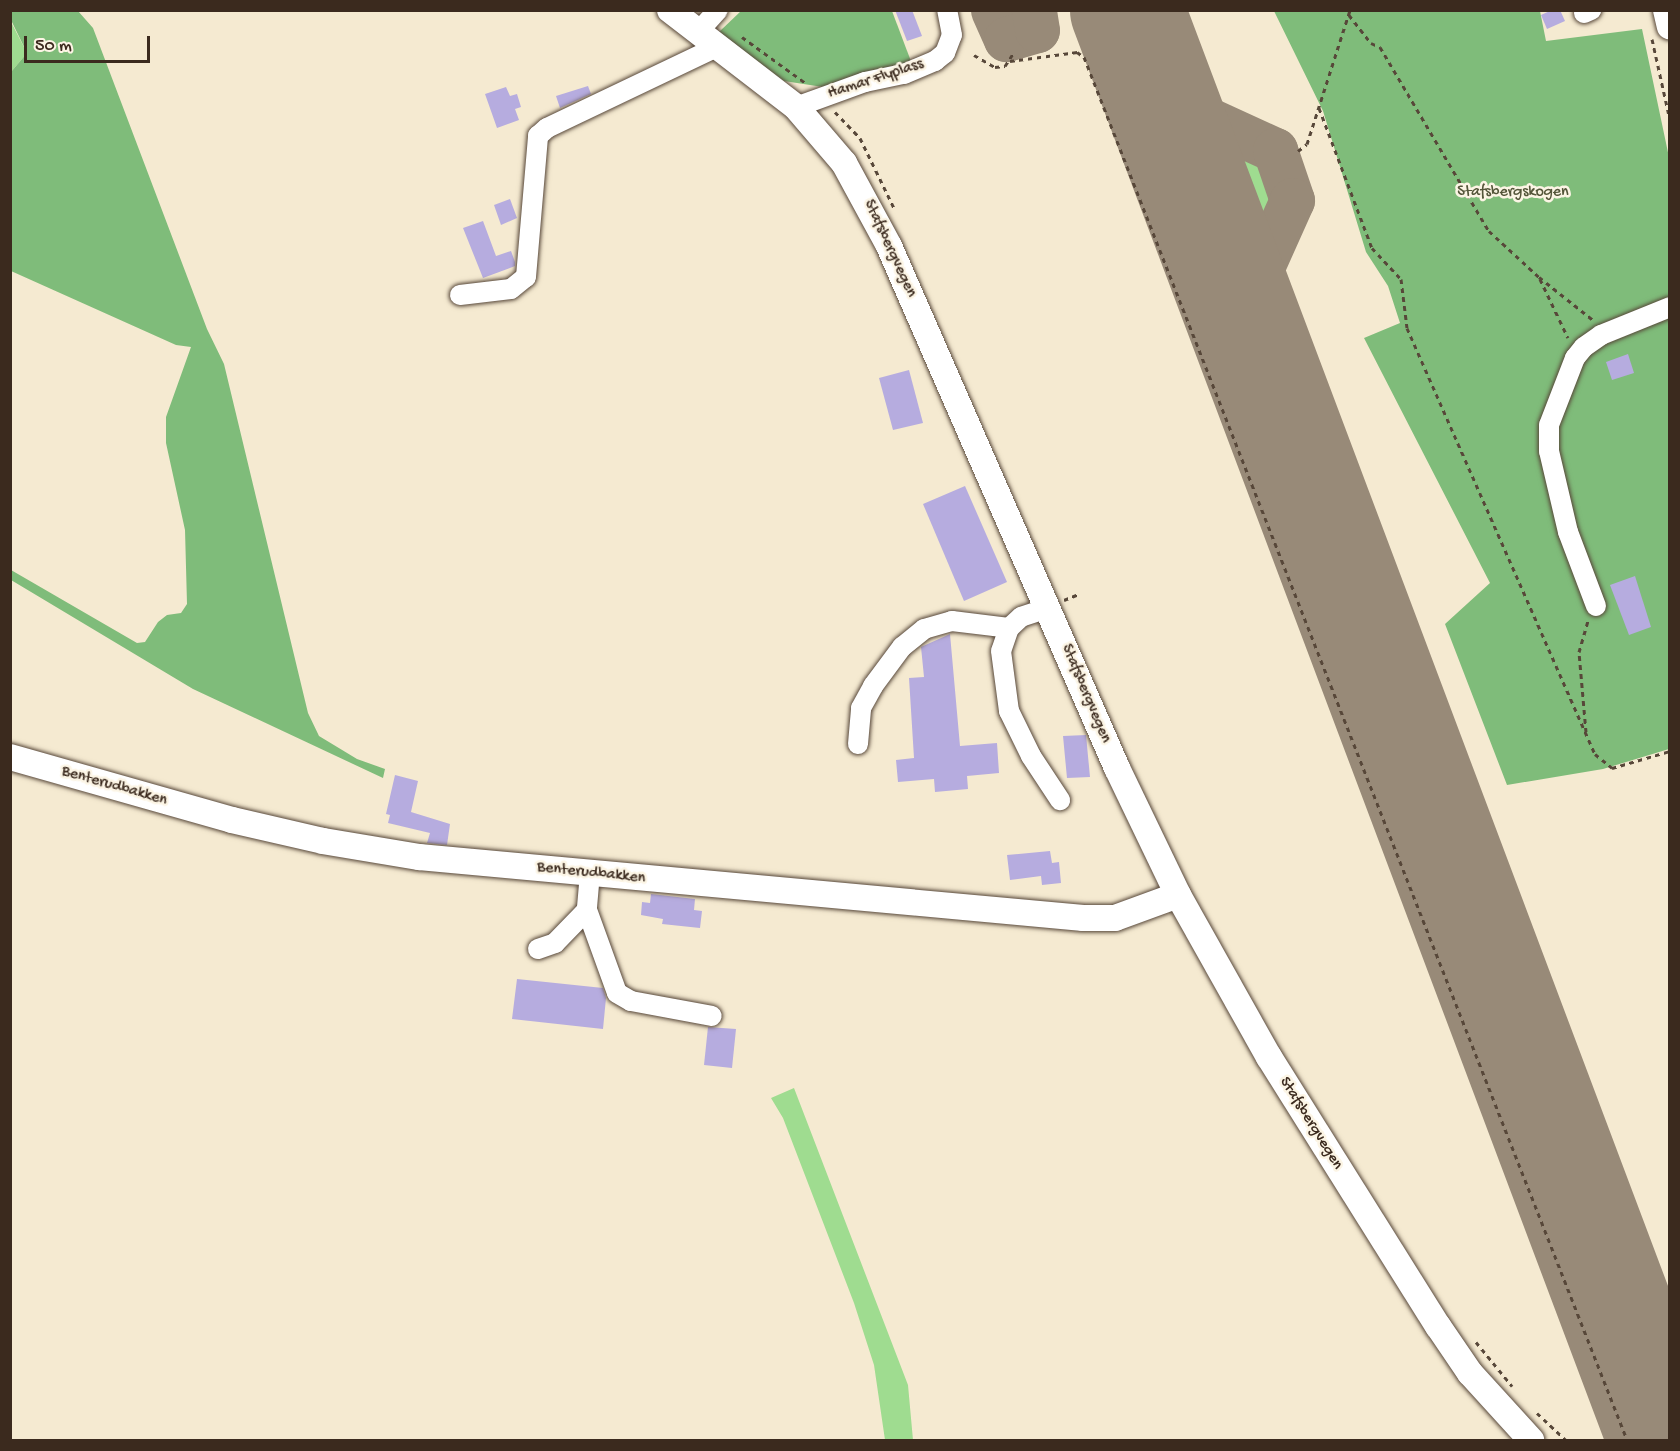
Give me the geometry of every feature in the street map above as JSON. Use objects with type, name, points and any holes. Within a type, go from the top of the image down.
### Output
[{"type":"main road","name":"Stafsbergvegen","points":[[670,10],[699,31],[729,41],[796,107],[844,163],[867,201],[1059,602],[1117,768],[1178,895],[1322,1143],[1438,1326],[1492,1399],[1531,1440]]},
{"type":"main road","points":[[1660,29],[1666,10]]},
{"type":"main road","name":"Benterudbakken","points":[[10,757],[232,820],[323,841],[418,857],[1083,918],[1115,918],[1178,895]]},
{"type":"lane","points":[[699,31],[718,10]]},
{"type":"lane","name":"Hamar Flyplass","points":[[796,107],[821,97],[904,74],[935,61],[945,53],[952,35],[947,10]]},
{"type":"lane","points":[[460,295],[511,290],[526,277],[535,194],[534,153],[538,136],[547,128],[729,41]]},
{"type":"lane","points":[[1596,606],[1568,532],[1549,451],[1549,424],[1575,358],[1600,334],[1670,307]]},
{"type":"lane","points":[[1059,602],[1022,617],[1009,628],[1001,651],[1009,711],[1031,756],[1060,800]]},
{"type":"lane","points":[[858,744],[861,708],[873,686],[902,647],[924,629],[952,621],[1009,628]]},
{"type":"lane","points":[[590,873],[587,910],[617,993],[631,1001],[712,1016]]},
{"type":"lane","points":[[538,949],[555,943],[587,910]]},
{"type":"path","points":[[1298,151],[1307,144],[1350,13]]},
{"type":"path","points":[[1350,13],[1371,43],[1380,47],[1489,231],[1539,278],[1592,315],[1600,334]]},
{"type":"path","points":[[1660,29],[1670,120]]},
{"type":"path","points":[[729,41],[795,72],[821,97],[860,138],[898,217]]},
{"type":"path","points":[[1010,61],[1014,52]]},
{"type":"path","points":[[974,55],[995,67],[1010,61],[1077,52],[1084,57],[1627,1440]]},
{"type":"path","points":[[1319,108],[1372,248],[1401,279],[1407,328],[1595,754],[1612,768],[1670,751]]},
{"type":"path","points":[[1539,278],[1568,332],[1575,358]]},
{"type":"path","points":[[1587,737],[1579,652],[1585,624],[1596,606]]},
{"type":"path","points":[[1474,1340],[1518,1393]]},
{"type":"path","points":[[1534,1410],[1566,1440]]},
{"type":"green space","points":[[11,10],[78,11],[93,28],[207,329],[224,364],[308,713],[319,736],[357,759],[385,769],[383,778],[193,689],[11,580],[11,570],[137,643],[145,642],[158,622],[167,615],[181,613],[187,604],[185,530],[166,443],[166,417],[191,347],[176,345],[11,271],[11,72],[27,53],[11,20]]},
{"type":"green space","points":[[741,11],[892,11],[912,64],[823,87],[784,81],[719,32]]},
{"type":"green space","name":"Stafsbergskogen","points":[[1274,11],[1540,11],[1546,41],[1642,29],[1670,162],[1669,749],[1603,769],[1507,785],[1445,624],[1490,583],[1364,338],[1400,323],[1388,286],[1366,252],[1323,111]]},
{"type":"green space","points":[[10,20],[27,53],[11,72],[10,72]]},
{"type":"green space","points":[[1179,115],[1261,152],[1281,206],[1243,291]]},
{"type":"green space","points":[[794,1088],[908,1385],[913,1440],[885,1440],[874,1365],[854,1303],[783,1118],[771,1098]]},
{"type":"building","points":[[895,10],[912,10],[922,36],[907,41]]},
{"type":"building","points":[[1552,10],[1560,10],[1565,21],[1547,29],[1541,15]]},
{"type":"building","points":[[588,86],[591,94],[560,108],[556,96]]},
{"type":"building","points":[[506,87],[510,96],[517,94],[521,107],[515,109],[519,120],[497,128],[485,94]]},
{"type":"building","points":[[510,199],[517,218],[501,225],[494,205]]},
{"type":"building","points":[[483,221],[496,256],[511,251],[515,266],[483,278],[463,228]]},
{"type":"building","points":[[1628,354],[1634,373],[1612,380],[1606,362]]},
{"type":"building","points":[[909,370],[923,423],[893,430],[879,378]]},
{"type":"building","points":[[965,486],[1007,582],[964,601],[923,504]]},
{"type":"building","points":[[1635,576],[1651,627],[1629,635],[1610,585]]},
{"type":"building","points":[[950,634],[960,746],[997,743],[999,773],[967,776],[968,789],[935,792],[934,779],[898,782],[896,760],[914,758],[909,678],[924,677],[921,647]]},
{"type":"building","points":[[1086,735],[1090,777],[1067,778],[1063,736]]},
{"type":"building","points":[[395,775],[418,781],[411,812],[450,824],[447,845],[427,843],[430,833],[388,823],[390,815],[386,814]]},
{"type":"building","points":[[1050,851],[1052,863],[1059,862],[1061,883],[1042,885],[1041,876],[1010,880],[1007,855]]},
{"type":"building","points":[[651,894],[695,899],[694,910],[702,911],[700,928],[662,924],[663,919],[641,915],[642,902],[650,903]]},
{"type":"building","points":[[517,979],[603,988],[606,998],[603,1029],[512,1019]]},
{"type":"building","points":[[708,1027],[736,1029],[732,1068],[704,1065]]},
{"type":"taxiway","points":[[993,10],[1006,39],[1037,30],[1034,10]]},
{"type":"taxiway","points":[[1159,97],[1275,150],[1292,200],[1240,316]]},
{"type":"runway","points":[[1127,10],[1665,1440]]}]
